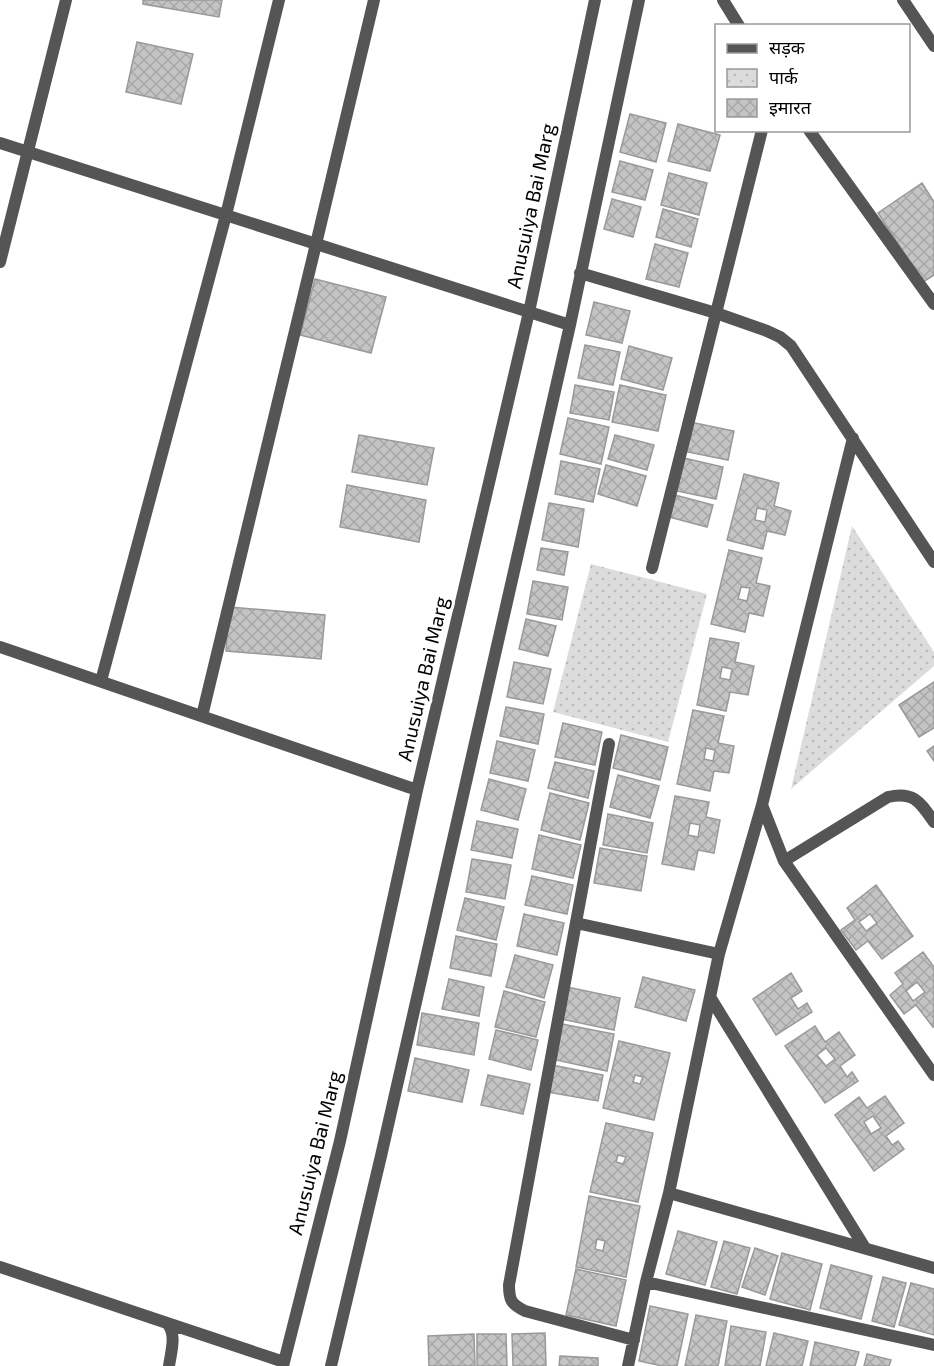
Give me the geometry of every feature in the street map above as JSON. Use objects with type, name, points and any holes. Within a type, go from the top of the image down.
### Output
[{"type":"street","points":[[0,262],[66,0]]},
{"type":"street","points":[[101,681],[226,215],[279,0]]},
{"type":"street","points":[[202,716],[374,0]]},
{"type":"street","name":"Anusuiya Bai Marg","points":[[283,1364],[340,1141],[417,790],[529,312],[595,0]]},
{"type":"street","points":[[331,1366],[384,1144],[570,325],[639,0]]},
{"type":"street","points":[[723,0],[738,24]]},
{"type":"street","points":[[903,0],[934,46]]},
{"type":"street","points":[[652,568],[761,132]]},
{"type":"street","points":[[810,132],[934,304]]},
{"type":"street","points":[[0,143],[570,325]]},
{"type":"street","points":[[580,273],[716,313],[780,337],[791,346],[934,562]]},
{"type":"street","points":[[628,1366],[646,1282],[669,1193],[718,954],[762,805],[853,438]]},
{"type":"street","points":[[0,646],[417,790]]},
{"type":"street","points":[[609,744],[509,1285],[509,1296],[515,1306],[525,1311],[634,1340]]},
{"type":"street","points":[[784,861],[888,797],[901,794],[914,798],[925,808],[934,822]]},
{"type":"street","points":[[762,805],[784,861],[934,1075]]},
{"type":"street","points":[[576,923],[718,954]]},
{"type":"street","points":[[710,997],[865,1248]]},
{"type":"street","points":[[669,1193],[934,1268]]},
{"type":"street","points":[[0,1267],[283,1364]]},
{"type":"street","points":[[646,1282],[934,1345]]},
{"type":"street","points":[[167,1323],[173,1335],[169,1366]]},
{"type":"green space","points":[[852,526],[934,652],[934,666],[791,789]]},
{"type":"green space","points":[[591,564],[707,594],[668,742],[553,712]]},
{"type":"building","points":[[143,0],[222,0],[219,17],[143,4]]},
{"type":"building","points":[[137,42],[193,54],[181,104],[126,92]]},
{"type":"building","points":[[630,114],[666,123],[656,162],[620,152]]},
{"type":"building","points":[[678,124],[720,135],[710,171],[668,161]]},
{"type":"building","points":[[620,161],[653,170],[645,200],[612,192]]},
{"type":"building","points":[[669,173],[707,183],[699,215],[661,205]]},
{"type":"building","points":[[922,183],[934,202],[934,275],[923,282],[878,213]]},
{"type":"building","points":[[612,199],[641,207],[633,237],[604,229]]},
{"type":"building","points":[[663,209],[698,219],[691,247],[656,237]]},
{"type":"building","points":[[655,244],[688,253],[679,287],[646,279]]},
{"type":"building","points":[[315,279],[386,297],[371,353],[300,335]]},
{"type":"building","points":[[594,302],[630,311],[622,343],[586,335]]},
{"type":"building","points":[[585,345],[620,352],[613,385],[578,378]]},
{"type":"building","points":[[629,346],[672,358],[663,390],[621,379]]},
{"type":"building","points":[[575,385],[614,392],[609,420],[570,413]]},
{"type":"building","points":[[620,385],[666,395],[658,431],[612,422]]},
{"type":"building","points":[[568,418],[609,427],[601,464],[560,454]]},
{"type":"building","points":[[690,422],[734,431],[728,460],[683,451]]},
{"type":"building","points":[[359,435],[434,448],[427,485],[352,472]]},
{"type":"building","points":[[615,435],[654,445],[647,470],[608,459]]},
{"type":"building","points":[[684,458],[723,467],[716,499],[677,491]]},
{"type":"building","points":[[561,461],[600,469],[593,502],[555,494]]},
{"type":"building","points":[[606,465],[646,476],[637,506],[598,494]]},
{"type":"building","points":[[744,474],[779,483],[774,506],[791,511],[785,535],[767,531],[763,549],[727,540]],"holes":[[[757,508],[767,510],[765,522],[755,520]]]},
{"type":"building","points":[[347,485],[426,500],[419,542],[340,527]]},
{"type":"building","points":[[675,495],[713,505],[707,527],[669,517]]},
{"type":"building","points":[[549,503],[584,509],[578,547],[542,540]]},
{"type":"building","points":[[541,548],[568,552],[564,575],[537,570]]},
{"type":"building","points":[[729,550],[762,558],[756,583],[770,586],[763,616],[749,613],[745,632],[711,624]],"holes":[[[741,587],[750,588],[747,601],[738,599]]]},
{"type":"building","points":[[533,581],[568,587],[562,620],[527,614]]},
{"type":"building","points":[[229,607],[325,615],[321,659],[226,651]]},
{"type":"building","points":[[526,619],[556,626],[548,656],[519,649]]},
{"type":"building","points":[[710,638],[739,643],[735,662],[754,666],[748,695],[730,692],[726,711],[697,705]],"holes":[[[722,667],[732,669],[730,680],[720,678]]]},
{"type":"building","points":[[514,662],[551,669],[543,704],[507,697]]},
{"type":"building","points":[[934,682],[934,728],[919,737],[899,705]]},
{"type":"building","points":[[506,707],[544,714],[538,744],[500,736]]},
{"type":"building","points":[[693,710],[724,716],[718,743],[734,746],[729,773],[714,771],[710,791],[677,784]],"holes":[[[706,748],[715,750],[713,761],[704,759]]]},
{"type":"building","points":[[563,723],[602,732],[595,765],[555,757]]},
{"type":"building","points":[[621,735],[668,747],[660,780],[613,768]]},
{"type":"building","points":[[497,741],[535,750],[528,781],[490,773]]},
{"type":"building","points":[[934,746],[934,761],[927,751]]},
{"type":"building","points":[[555,762],[594,771],[588,798],[548,788]]},
{"type":"building","points":[[618,775],[659,786],[650,818],[610,807]]},
{"type":"building","points":[[489,779],[526,789],[518,820],[481,810]]},
{"type":"building","points":[[550,793],[589,803],[580,840],[541,830]]},
{"type":"building","points":[[675,796],[709,802],[706,817],[720,820],[714,853],[698,850],[694,870],[662,864]],"holes":[[[690,823],[700,825],[698,837],[688,835]]]},
{"type":"building","points":[[608,814],[653,823],[647,853],[603,845]]},
{"type":"building","points":[[477,821],[518,829],[512,858],[471,850]]},
{"type":"building","points":[[539,835],[581,845],[573,878],[532,869]]},
{"type":"building","points":[[600,848],[647,856],[641,891],[594,883]]},
{"type":"building","points":[[472,859],[511,865],[505,899],[466,892]]},
{"type":"building","points":[[532,876],[573,885],[567,914],[525,905]]},
{"type":"building","points":[[876,885],[913,936],[882,959],[868,941],[856,950],[841,930],[855,920],[847,908]],"holes":[[[870,914],[877,923],[866,931],[859,922]]]},
{"type":"building","points":[[465,898],[504,907],[496,940],[457,930]]},
{"type":"building","points":[[524,914],[564,923],[557,955],[517,946]]},
{"type":"building","points":[[456,936],[497,944],[491,976],[450,968]]},
{"type":"building","points":[[923,952],[934,967],[933,1027],[916,1005],[904,1014],[890,995],[903,984],[895,973]],"holes":[[[917,982],[925,992],[913,1001],[906,991]]]},
{"type":"building","points":[[515,955],[553,965],[544,998],[506,987]]},
{"type":"building","points":[[791,973],[802,991],[791,998],[798,1009],[807,1003],[812,1012],[776,1035],[753,999]]},
{"type":"building","points":[[643,977],[695,990],[686,1021],[635,1007]]},
{"type":"building","points":[[449,979],[484,987],[479,1016],[442,1009]]},
{"type":"building","points":[[567,987],[620,998],[614,1030],[561,1019]]},
{"type":"building","points":[[504,991],[545,1002],[536,1037],[495,1027]]},
{"type":"building","points":[[422,1013],[479,1023],[474,1055],[417,1045]]},
{"type":"building","points":[[562,1024],[614,1034],[607,1071],[556,1060]]},
{"type":"building","points":[[815,1026],[825,1042],[839,1032],[855,1055],[840,1066],[847,1077],[852,1072],[858,1081],[825,1103],[785,1046]],"holes":[[[826,1048],[835,1059],[826,1066],[817,1055]]]},
{"type":"building","points":[[496,1030],[538,1040],[531,1070],[489,1059]]},
{"type":"building","points":[[619,1041],[670,1053],[654,1120],[603,1108]],"holes":[[[635,1075],[643,1077],[640,1084],[633,1082]]]},
{"type":"building","points":[[415,1058],[469,1070],[462,1102],[408,1091]]},
{"type":"building","points":[[552,1065],[603,1075],[598,1101],[547,1092]]},
{"type":"building","points":[[488,1075],[530,1084],[523,1114],[481,1105]]},
{"type":"building","points":[[885,1096],[904,1123],[886,1136],[892,1145],[898,1141],[904,1149],[874,1171],[835,1115],[859,1097],[867,1108]],"holes":[[[873,1116],[881,1128],[871,1134],[864,1122]]]},
{"type":"building","points":[[606,1123],[653,1133],[638,1202],[590,1192]],"holes":[[[618,1155],[626,1157],[623,1164],[616,1162]]]},
{"type":"building","points":[[589,1196],[640,1206],[626,1277],[576,1267]],"holes":[[[597,1239],[605,1241],[603,1251],[595,1249]]]},
{"type":"building","points":[[678,1231],[717,1242],[705,1285],[666,1274]]},
{"type":"building","points":[[724,1241],[750,1248],[737,1294],[711,1287]]},
{"type":"building","points":[[755,1248],[778,1256],[765,1295],[742,1287]]},
{"type":"building","points":[[782,1253],[822,1264],[810,1310],[770,1299]]},
{"type":"building","points":[[831,1265],[872,1276],[861,1319],[820,1308]]},
{"type":"building","points":[[576,1269],[626,1280],[616,1326],[566,1315]]},
{"type":"building","points":[[883,1277],[906,1283],[894,1327],[872,1321]]},
{"type":"building","points":[[911,1283],[934,1289],[934,1335],[899,1325]]},
{"type":"building","points":[[650,1306],[688,1314],[677,1366],[662,1366],[639,1361]]},
{"type":"building","points":[[696,1315],[727,1321],[718,1366],[685,1366]]},
{"type":"building","points":[[731,1326],[766,1332],[760,1366],[725,1366]]},
{"type":"building","points":[[545,1333],[546,1366],[513,1366],[512,1334]]},
{"type":"building","points":[[774,1333],[808,1341],[802,1366],[766,1366]]},
{"type":"building","points":[[474,1334],[475,1366],[429,1366],[428,1336]]},
{"type":"building","points":[[477,1334],[506,1334],[507,1366],[477,1366]]},
{"type":"building","points":[[815,1342],[859,1352],[855,1366],[810,1366]]},
{"type":"building","points":[[867,1354],[891,1360],[889,1366],[864,1366]]},
{"type":"building","points":[[560,1356],[598,1358],[598,1366],[559,1366]]}]
